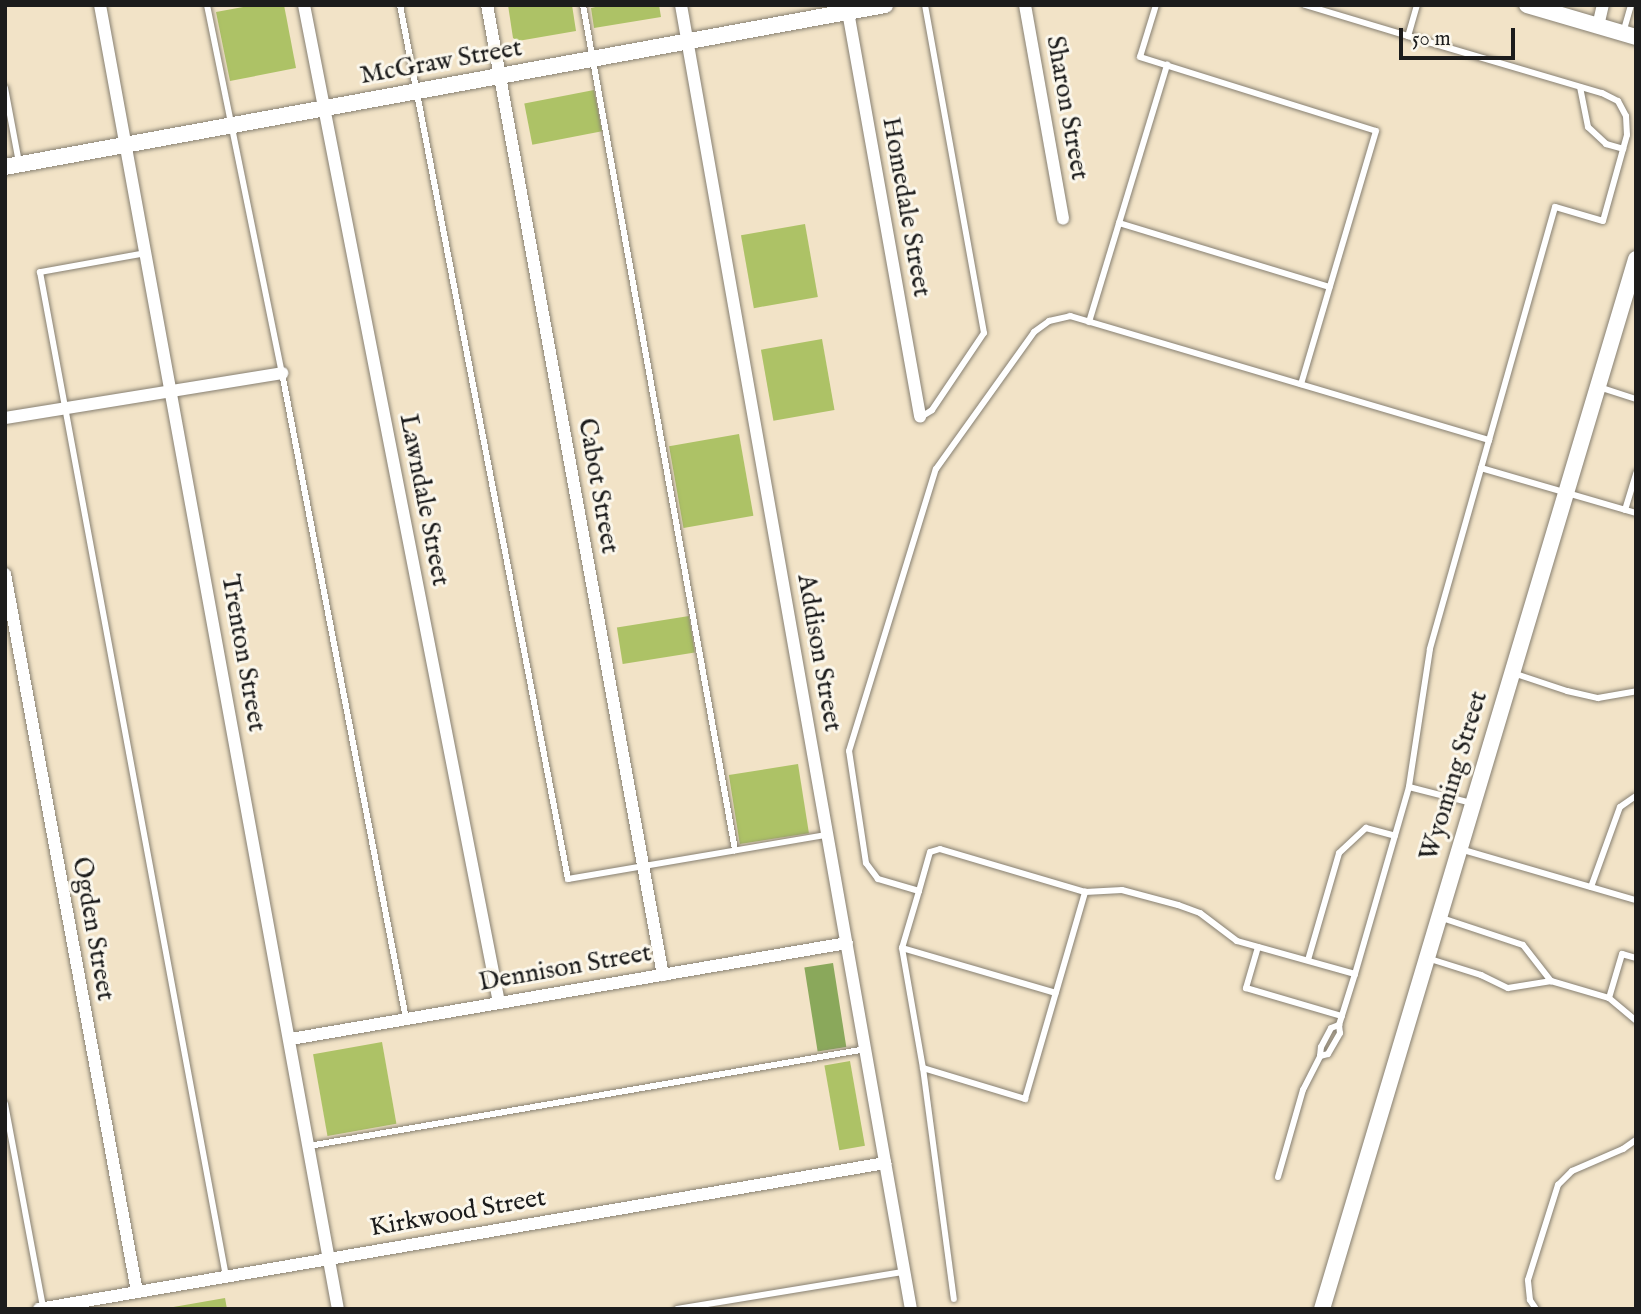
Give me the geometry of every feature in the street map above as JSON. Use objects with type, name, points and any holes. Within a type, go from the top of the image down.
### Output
[{"type":"street","name":"Trenton Street","points":[[100,5],[291,1039],[338,1309]]},
{"type":"street","name":"Lawndale Street","points":[[304,5],[499,1003]]},
{"type":"street","name":"Cabot Street","points":[[487,5],[663,975]]},
{"type":"street","name":"Addison Street","points":[[681,5],[911,1309]]},
{"type":"street","name":"McGraw Street","points":[[12,166],[592,60],[848,8],[885,5]]},
{"type":"street","name":"Sharon Street","points":[[1026,5],[1063,219]]},
{"type":"street","points":[[1598,26],[1604,5]]},
{"type":"street","points":[[1530,6],[1564,11],[1598,26],[1629,35]]},
{"type":"street","name":"Homedale Street","points":[[848,8],[920,417]]},
{"type":"street","name":"Wyoming Street","points":[[1322,1309],[1635,261]]},
{"type":"street","points":[[5,418],[282,373]]},
{"type":"street","name":"Ogden Street","points":[[5,574],[137,1292]]},
{"type":"street","name":"Dennison Street","points":[[291,1039],[847,943]]},
{"type":"street","name":"Kirkwood Street","points":[[41,1308],[885,1164]]},
{"type":"lane","points":[[207,5],[282,373],[406,1019]]},
{"type":"lane","points":[[400,5],[568,880],[828,835]]},
{"type":"lane","points":[[583,5],[735,850]]},
{"type":"lane","points":[[920,417],[932,410],[984,333],[925,5]]},
{"type":"lane","points":[[1156,5],[1140,57],[1376,131],[1301,384]]},
{"type":"lane","points":[[1278,1177],[1303,1090],[1320,1056],[1328,1054],[1340,1033],[1339,1025],[1409,787],[1430,649],[1555,207],[1603,221],[1627,135],[1626,116],[1618,101],[1580,87],[1305,5]]},
{"type":"lane","points":[[1408,36],[1417,5]]},
{"type":"lane","points":[[1629,35],[1631,5]]},
{"type":"lane","points":[[1089,322],[1167,65]]},
{"type":"lane","points":[[1580,87],[1588,128],[1606,144],[1623,149]]},
{"type":"lane","points":[[5,88],[12,166]]},
{"type":"lane","points":[[1119,223],[1330,287]]},
{"type":"lane","points":[[146,253],[40,272],[226,1277]]},
{"type":"lane","points":[[919,891],[878,879],[866,863],[849,751],[936,469],[1034,332],[1049,321],[1070,316],[1489,440]]},
{"type":"lane","points":[[1597,387],[1636,399]]},
{"type":"lane","points":[[1481,468],[1636,513]]},
{"type":"lane","points":[[1625,510],[1636,473]]},
{"type":"lane","points":[[1511,672],[1567,691],[1598,698],[1636,691]]},
{"type":"lane","points":[[1409,787],[1472,803]]},
{"type":"lane","points":[[1591,887],[1620,807],[1636,796]]},
{"type":"lane","points":[[1308,960],[1339,853],[1366,828],[1395,836]]},
{"type":"lane","points":[[954,1299],[923,1068],[902,948],[930,852],[940,849],[1085,892],[1122,890],[1178,905],[1200,913],[1237,941],[1355,974]]},
{"type":"lane","points":[[1458,849],[1636,900]]},
{"type":"lane","points":[[923,1068],[1025,1099],[1085,892]]},
{"type":"lane","points":[[1438,917],[1523,945],[1551,981]]},
{"type":"lane","points":[[1258,947],[1246,988],[1342,1016]]},
{"type":"lane","points":[[902,948],[1056,993]]},
{"type":"lane","points":[[1609,998],[1622,954],[1636,958]]},
{"type":"lane","points":[[1425,957],[1480,975],[1508,988],[1551,981],[1609,998],[1636,1021]]},
{"type":"lane","points":[[309,1146],[866,1049]]},
{"type":"lane","points":[[5,1104],[41,1308]]},
{"type":"lane","points":[[1536,1309],[1530,1300],[1528,1280],[1558,1185],[1572,1171],[1623,1149],[1636,1140]]},
{"type":"lane","points":[[677,1309],[904,1272]]},
{"type":"green space","points":[[254,5],[284,5],[296,68],[230,81],[216,12]]},
{"type":"green space","points":[[508,5],[572,5],[576,31],[518,41],[513,38]]},
{"type":"green space","points":[[604,5],[659,5],[661,17],[594,28],[591,8]]},
{"type":"green space","points":[[594,90],[602,131],[532,145],[524,104]]},
{"type":"green space","points":[[805,224],[818,297],[754,308],[741,235]]},
{"type":"green space","points":[[822,339],[835,410],[773,421],[761,350]]},
{"type":"green space","points":[[739,434],[753,516],[683,528],[669,446]]},
{"type":"green space","points":[[689,616],[695,653],[623,664],[617,627]]},
{"type":"green space","points":[[798,764],[809,833],[740,844],[729,775]]},
{"type":"green space","points":[[833,963],[846,1047],[818,1051],[804,968]]},
{"type":"green space","points":[[382,1042],[396,1124],[327,1136],[313,1054]]},
{"type":"green space","points":[[850,1061],[865,1146],[839,1150],[824,1066]]},
{"type":"green space","points":[[225,1298],[227,1309],[162,1309]]}]
